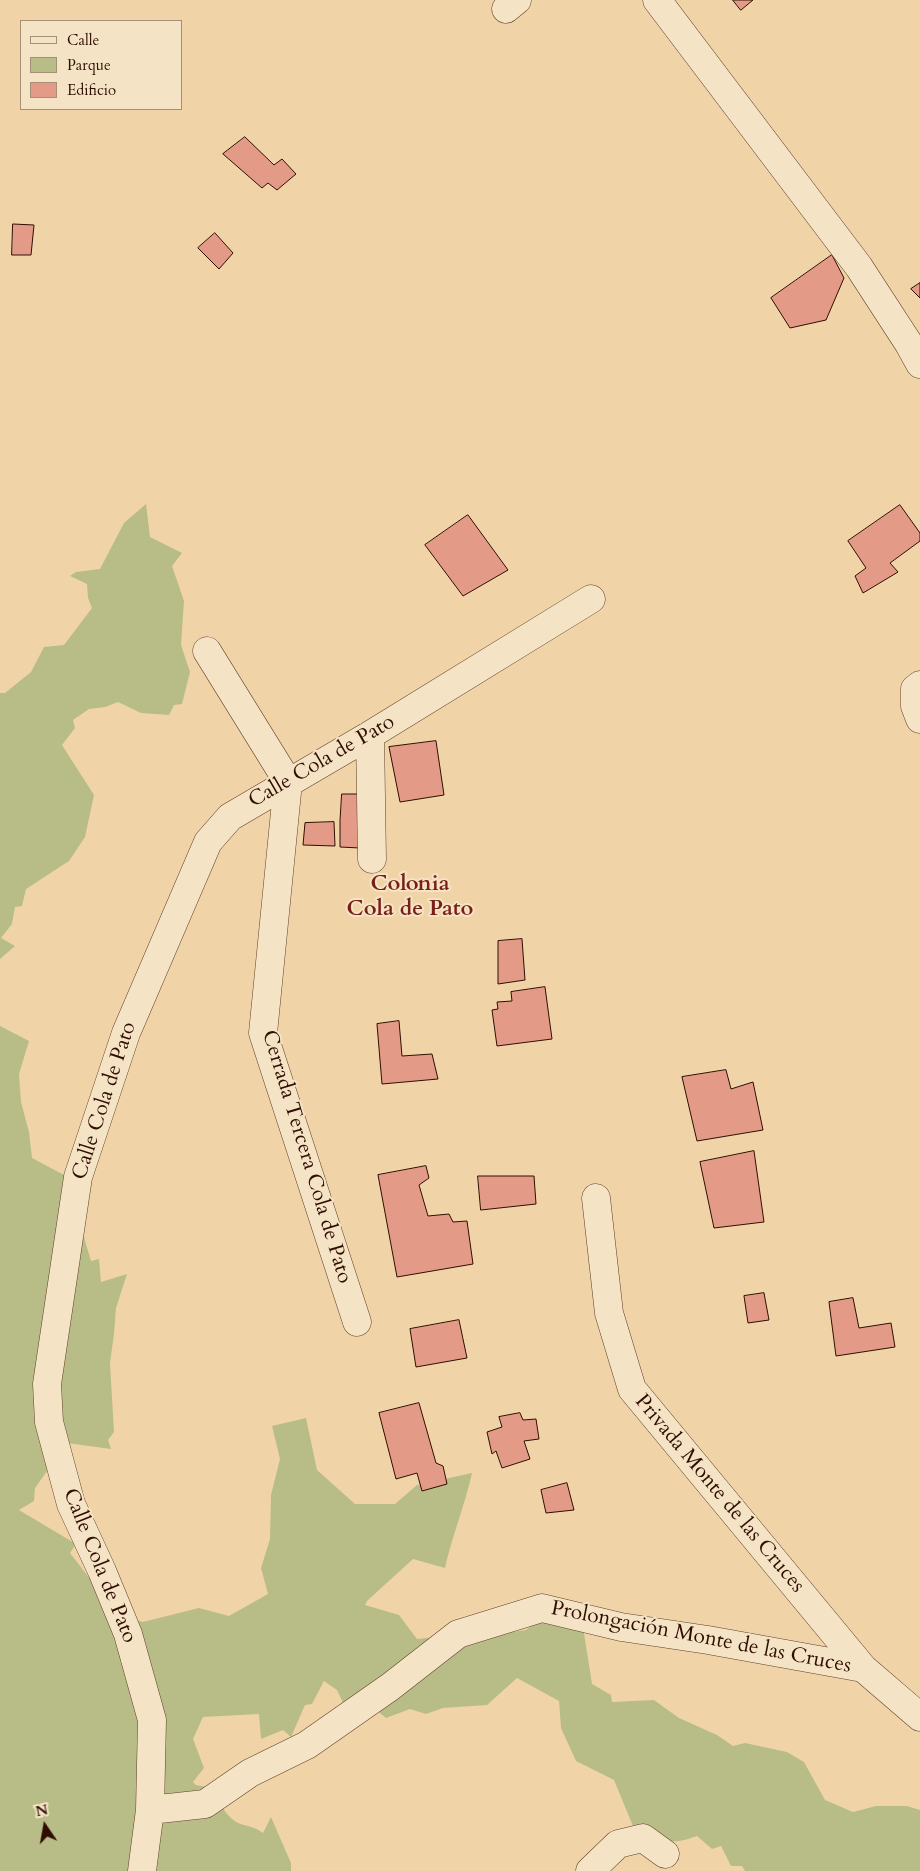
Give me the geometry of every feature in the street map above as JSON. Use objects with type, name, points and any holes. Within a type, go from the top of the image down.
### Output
[{"type":"street","points":[[657,0],[859,267],[920,364]]},
{"type":"street","name":"Calle Cola de Pato","points":[[142,1871],[150,1810],[152,1720],[128,1634],[71,1504],[49,1422],[47,1384],[78,1177],[126,1033],[208,842],[230,817],[370,736],[591,599]]},
{"type":"street","points":[[207,651],[288,782]]},
{"type":"street","points":[[920,684],[914,689],[915,706],[920,719]]},
{"type":"street","points":[[370,736],[372,859]]},
{"type":"street","name":"Cerrada Tercera Cola de Pato","points":[[288,782],[263,1033],[357,1322]]},
{"type":"street","name":"Privada Monte de las Cruces","points":[[596,1198],[609,1312],[632,1389],[863,1668],[920,1718]]},
{"type":"street","name":"Prolongación Monte de las Cruces","points":[[150,1810],[206,1804],[250,1773],[307,1745],[390,1687],[458,1634],[542,1608],[621,1626],[863,1668]]},
{"type":"street","points":[[590,1871],[618,1844],[642,1838],[666,1854]]},
{"type":"green space","points":[[146,504],[150,537],[182,553],[172,566],[184,601],[181,645],[190,672],[182,704],[174,705],[169,715],[141,713],[118,702],[105,707],[89,709],[73,720],[75,728],[62,745],[94,795],[85,837],[69,861],[26,889],[22,906],[15,907],[12,924],[1,938],[15,946],[0,959],[0,693],[5,693],[31,672],[44,647],[64,645],[92,608],[88,598],[87,584],[70,576],[76,572],[100,569],[124,523]]},
{"type":"green space","points":[[0,1026],[29,1041],[19,1074],[21,1102],[29,1132],[32,1158],[66,1176],[91,1261],[99,1259],[101,1282],[127,1274],[116,1308],[110,1363],[114,1432],[108,1440],[111,1449],[67,1443],[35,1488],[34,1501],[19,1510],[76,1544],[70,1553],[118,1615],[143,1622],[199,1608],[229,1616],[268,1594],[261,1568],[270,1539],[271,1495],[280,1459],[272,1426],[306,1418],[317,1470],[355,1504],[395,1504],[417,1485],[472,1473],[445,1568],[413,1559],[367,1601],[365,1605],[399,1615],[417,1639],[526,1630],[541,1618],[583,1627],[592,1684],[611,1695],[612,1702],[654,1700],[679,1718],[717,1735],[733,1746],[745,1743],[787,1752],[804,1762],[825,1800],[853,1812],[876,1806],[907,1806],[920,1810],[920,1871],[745,1871],[742,1866],[731,1866],[721,1846],[712,1849],[697,1836],[679,1841],[665,1841],[635,1831],[614,1780],[576,1761],[561,1728],[559,1701],[517,1678],[487,1705],[443,1708],[426,1714],[410,1709],[386,1718],[369,1704],[352,1722],[337,1690],[324,1681],[312,1704],[305,1705],[291,1737],[283,1730],[261,1739],[259,1714],[203,1717],[193,1739],[204,1768],[193,1782],[196,1785],[212,1788],[227,1814],[236,1822],[255,1828],[263,1833],[271,1817],[291,1863],[291,1871],[0,1871]]},
{"type":"building","points":[[733,0],[753,0],[741,10]]},
{"type":"building","points":[[245,137],[274,165],[282,159],[296,174],[277,190],[268,183],[262,188],[223,154]]},
{"type":"building","points":[[13,224],[34,225],[31,255],[12,255]]},
{"type":"building","points":[[215,233],[233,253],[219,269],[198,248]]},
{"type":"building","points":[[832,255],[844,278],[826,320],[790,328],[771,298]]},
{"type":"building","points":[[920,283],[920,298],[911,289]]},
{"type":"building","points":[[900,505],[920,533],[920,541],[890,563],[898,572],[863,593],[855,576],[866,568],[848,541]]},
{"type":"building","points":[[468,515],[508,570],[463,596],[425,545]]},
{"type":"building","points":[[436,741],[444,795],[400,802],[389,747]]},
{"type":"building","points":[[342,794],[359,794],[360,848],[340,847]]},
{"type":"building","points":[[334,822],[335,846],[303,845],[305,823]]},
{"type":"building","points":[[522,939],[525,980],[498,984],[498,941]]},
{"type":"building","points":[[545,987],[552,1039],[497,1046],[492,1010],[498,1009],[497,1002],[512,1001],[511,992]]},
{"type":"building","points":[[399,1021],[402,1056],[432,1054],[438,1079],[382,1084],[377,1024]]},
{"type":"building","points":[[726,1070],[731,1089],[753,1082],[763,1130],[697,1141],[682,1077]]},
{"type":"building","points":[[754,1151],[764,1222],[714,1228],[700,1162]]},
{"type":"building","points":[[426,1166],[429,1178],[419,1185],[428,1216],[449,1214],[453,1222],[467,1221],[473,1264],[397,1277],[378,1175]]},
{"type":"building","points":[[478,1176],[534,1176],[536,1204],[481,1210]]},
{"type":"building","points":[[764,1293],[769,1320],[748,1323],[744,1296]]},
{"type":"building","points":[[853,1298],[859,1328],[891,1323],[895,1347],[836,1356],[829,1302]]},
{"type":"building","points":[[459,1320],[467,1358],[416,1367],[410,1329]]},
{"type":"building","points":[[419,1403],[436,1463],[443,1466],[447,1484],[422,1491],[417,1473],[396,1479],[379,1413]]},
{"type":"building","points":[[520,1413],[523,1420],[536,1419],[539,1439],[524,1441],[530,1459],[502,1468],[496,1451],[492,1454],[487,1432],[502,1427],[499,1417]]},
{"type":"building","points":[[567,1483],[574,1510],[546,1513],[541,1490]]},
{"type":"district","name":"Colonia Cola de Pato","points":[[410,898]]}]
